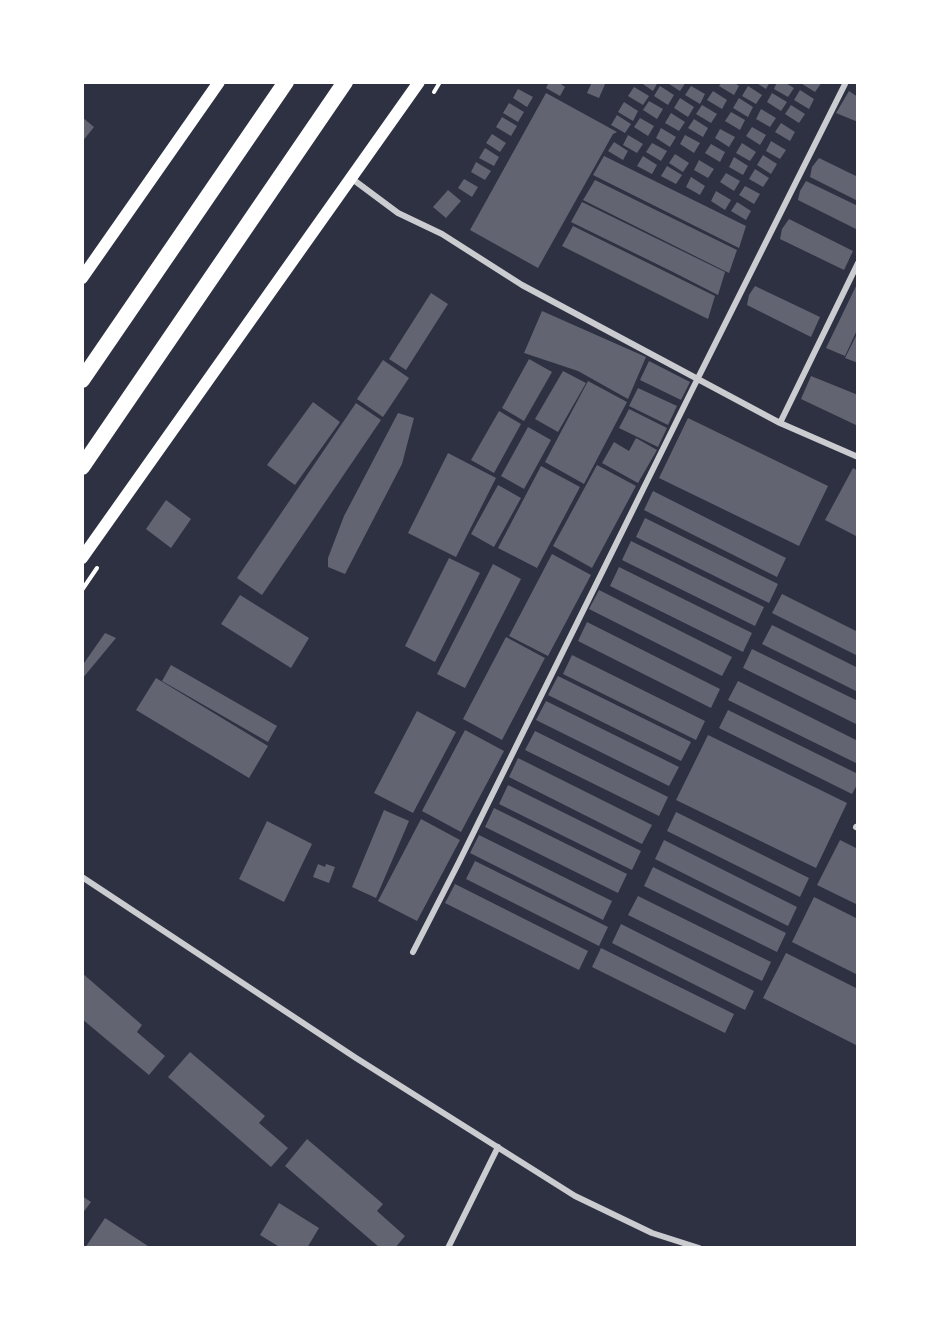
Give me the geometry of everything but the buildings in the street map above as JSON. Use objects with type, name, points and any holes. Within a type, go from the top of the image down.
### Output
[{"type":"highway","points":[[82,380],[286,82]]},
{"type":"highway","points":[[82,467],[345,82]]},
{"type":"main road","points":[[82,278],[219,82]]},
{"type":"main road","points":[[82,558],[419,82]]},
{"type":"street","points":[[413,952],[846,82]]},
{"type":"street","points":[[351,178],[398,213],[442,234],[522,285],[780,423],[857,455]]},
{"type":"street","points":[[780,423],[858,263]]},
{"type":"street","points":[[82,877],[356,1058],[575,1196],[652,1233],[699,1248]]},
{"type":"street","points":[[448,1248],[498,1147]]}]
